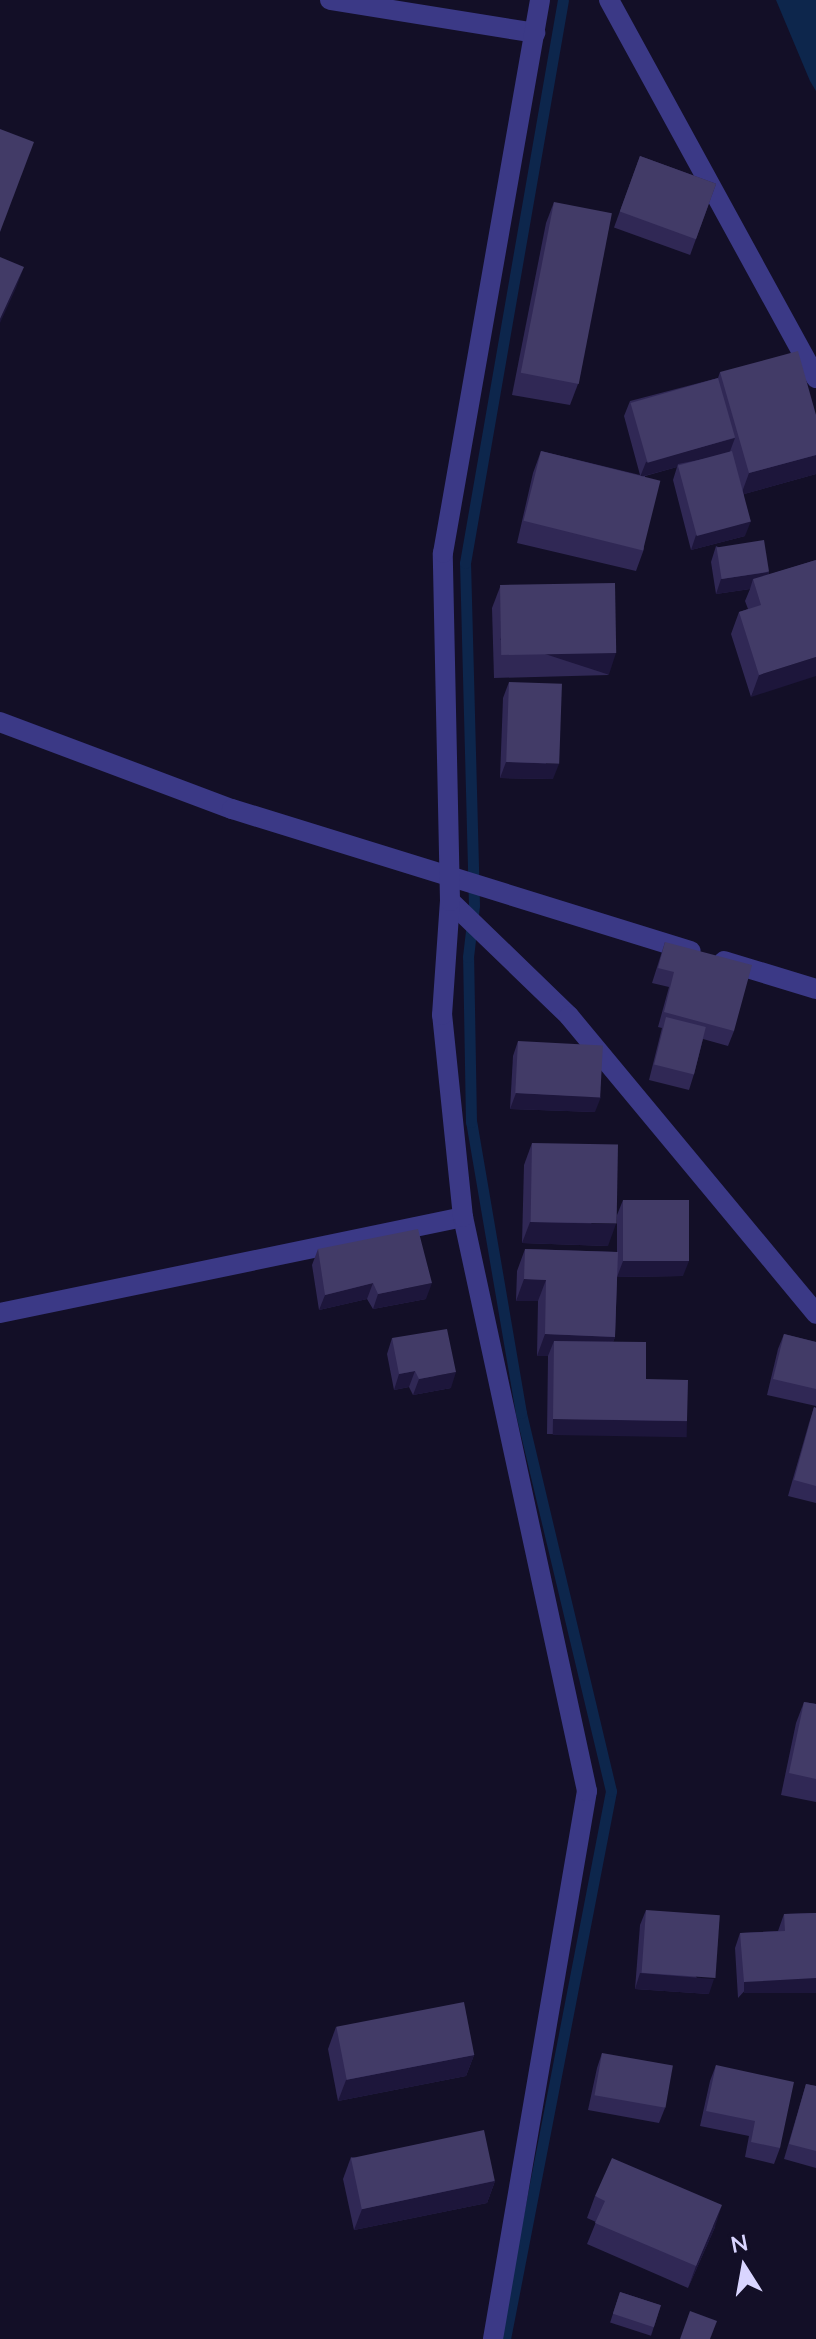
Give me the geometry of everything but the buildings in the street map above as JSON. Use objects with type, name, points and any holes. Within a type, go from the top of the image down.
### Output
[{"type":"street","points":[[330,0],[535,33]]},
{"type":"street","points":[[493,2339],[587,1791],[463,1217],[442,1015],[450,901],[446,878],[443,553],[540,0]]},
{"type":"street","points":[[609,0],[816,378]]},
{"type":"street","points":[[0,722],[232,809],[446,878],[816,989]]},
{"type":"street","points":[[450,901],[569,1016],[816,1314]]},
{"type":"street","points":[[0,1313],[463,1217]]},
{"type":"water","points":[[776,0],[816,0],[816,91],[810,81]]},
{"type":"waterway","points":[[505,2339],[611,1791],[521,1413],[471,1122],[468,957],[474,905],[465,563],[563,0]]}]
